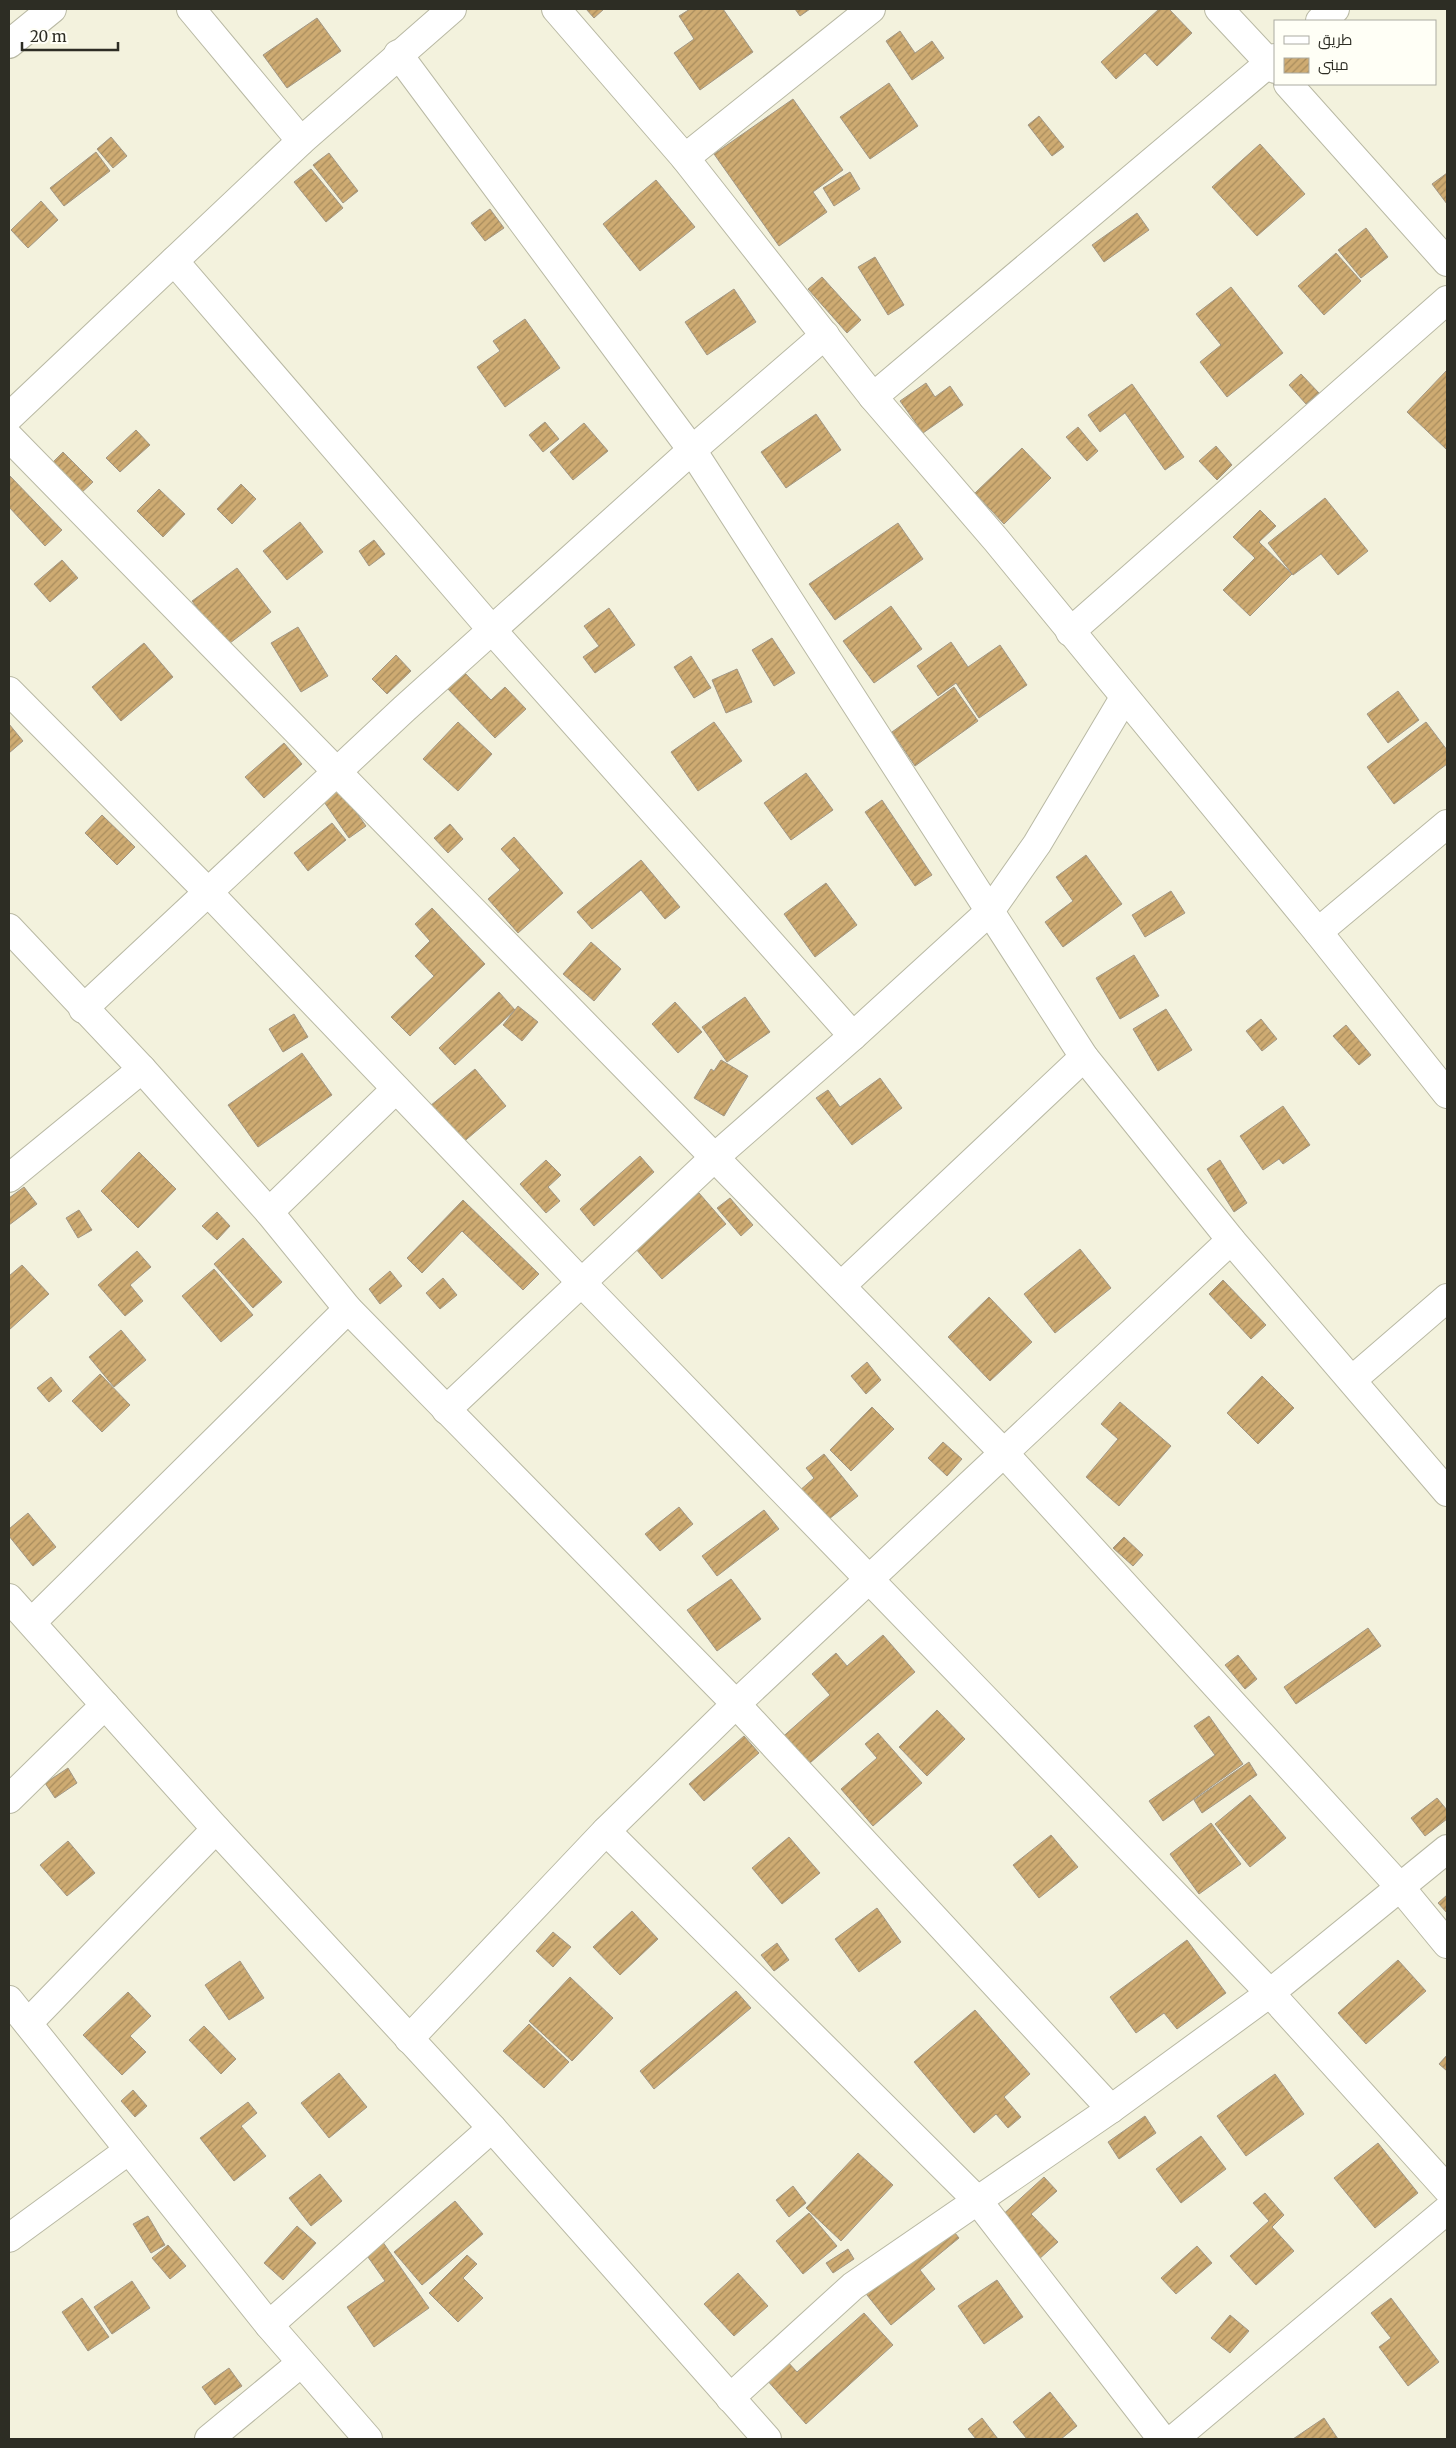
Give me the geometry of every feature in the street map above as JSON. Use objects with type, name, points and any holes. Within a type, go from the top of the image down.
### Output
[{"type":"street","points":[[9,44],[52,9]]},
{"type":"street","points":[[191,9],[301,140]]},
{"type":"street","points":[[9,417],[301,140],[452,9]]},
{"type":"street","points":[[556,9],[685,158],[874,397],[997,542],[1318,932],[1447,1094]]},
{"type":"street","points":[[685,158],[871,9]]},
{"type":"street","points":[[874,397],[1273,63],[1219,9]]},
{"type":"street","points":[[1321,20],[1336,9]]},
{"type":"street","points":[[398,54],[692,450],[1084,1058],[1231,1240],[1447,1492]]},
{"type":"street","points":[[1289,85],[1447,262]]},
{"type":"street","points":[[174,262],[492,630],[853,1036]]},
{"type":"street","points":[[1070,632],[1447,300]]},
{"type":"street","points":[[83,1008],[209,893],[336,771],[692,450],[825,335]]},
{"type":"street","points":[[9,437],[1002,1452],[1400,1887],[1447,1944]]},
{"type":"street","points":[[9,691],[209,893],[581,1282],[1270,1993],[1447,2188]]},
{"type":"street","points":[[446,1410],[715,1157],[853,1036],[990,911],[1037,844],[1124,698]]},
{"type":"street","points":[[1318,932],[1447,824]]},
{"type":"street","points":[[9,928],[142,1069],[268,1212],[348,1309],[736,1704],[1111,2110]]},
{"type":"street","points":[[840,1286],[1084,1058]]},
{"type":"street","points":[[9,1178],[142,1069]]},
{"type":"street","points":[[268,1212],[396,1089]]},
{"type":"street","points":[[409,2039],[606,1831],[736,1704],[1002,1452],[1231,1240]]},
{"type":"street","points":[[1352,1380],[1447,1298]]},
{"type":"street","points":[[32,1622],[348,1309]]},
{"type":"street","points":[[9,1598],[216,1830],[492,2128],[766,2439]]},
{"type":"street","points":[[9,1799],[105,1705]]},
{"type":"street","points":[[28,2024],[216,1830]]},
{"type":"street","points":[[606,1831],[978,2201],[1162,2439]]},
{"type":"street","points":[[730,2398],[854,2286],[1111,2110],[1270,1993],[1447,1849]]},
{"type":"street","points":[[9,2000],[269,2325],[368,2439]]},
{"type":"street","points":[[269,2325],[492,2128]]},
{"type":"street","points":[[9,2238],[129,2150]]},
{"type":"street","points":[[1174,2439],[1447,2210]]},
{"type":"street","points":[[209,2439],[301,2362]]},
{"type":"building","points":[[586,9],[604,9],[594,18]]},
{"type":"building","points":[[690,9],[723,9],[753,52],[700,90],[674,53],[694,39],[679,16]]},
{"type":"building","points":[[795,9],[810,9],[800,16]]},
{"type":"building","points":[[1159,9],[1169,9],[1192,33],[1157,66],[1145,53],[1116,79],[1101,62]]},
{"type":"building","points":[[317,18],[341,51],[287,88],[263,55]]},
{"type":"building","points":[[900,31],[915,53],[932,41],[944,58],[912,80],[886,41]]},
{"type":"building","points":[[889,83],[918,126],[870,159],[840,117]]},
{"type":"building","points":[[793,99],[843,170],[813,192],[827,212],[779,246],[714,154]]},
{"type":"building","points":[[1039,116],[1064,147],[1052,156],[1028,125]]},
{"type":"building","points":[[111,137],[127,156],[113,168],[97,149]]},
{"type":"building","points":[[1260,144],[1305,194],[1257,236],[1212,187]]},
{"type":"building","points":[[96,152],[110,171],[64,206],[50,188]]},
{"type":"building","points":[[329,153],[358,191],[343,203],[313,165]]},
{"type":"building","points":[[311,169],[343,208],[326,222],[294,182]]},
{"type":"building","points":[[850,172],[860,189],[834,206],[823,188]]},
{"type":"building","points":[[1447,173],[1447,204],[1432,184]]},
{"type":"building","points":[[656,180],[695,227],[640,271],[603,224]]},
{"type":"building","points":[[41,201],[58,220],[28,248],[11,230]]},
{"type":"building","points":[[490,209],[504,228],[485,241],[471,223]]},
{"type":"building","points":[[1137,213],[1149,230],[1104,262],[1092,245]]},
{"type":"building","points":[[1366,228],[1388,257],[1361,278],[1338,250]]},
{"type":"building","points":[[1336,253],[1361,281],[1324,315],[1298,286]]},
{"type":"building","points":[[875,257],[904,305],[888,315],[858,267]]},
{"type":"building","points":[[822,277],[861,320],[847,333],[808,289]]},
{"type":"building","points":[[1231,287],[1283,353],[1227,397],[1200,362],[1221,345],[1196,314]]},
{"type":"building","points":[[734,289],[756,322],[707,355],[685,322]]},
{"type":"building","points":[[525,319],[560,368],[505,407],[477,367],[500,351],[493,341]]},
{"type":"building","points":[[1447,370],[1447,447],[1446,449],[1407,412]]},
{"type":"building","points":[[1301,374],[1319,393],[1306,404],[1289,385]]},
{"type":"building","points":[[926,383],[935,397],[950,386],[963,405],[923,433],[900,401]]},
{"type":"building","points":[[1132,384],[1184,457],[1165,470],[1125,413],[1100,432],[1088,415]]},
{"type":"building","points":[[816,414],[841,450],[786,488],[761,452]]},
{"type":"building","points":[[545,422],[559,439],[543,452],[529,435]]},
{"type":"building","points":[[584,423],[608,451],[573,480],[550,452]]},
{"type":"building","points":[[1078,427],[1098,451],[1087,461],[1066,437]]},
{"type":"building","points":[[136,430],[150,445],[120,472],[106,458]]},
{"type":"building","points":[[1216,446],[1232,465],[1217,480],[1199,461]]},
{"type":"building","points":[[1022,448],[1051,478],[1004,524],[975,493]]},
{"type":"building","points":[[63,452],[93,482],[79,495],[50,465]]},
{"type":"building","points":[[10,476],[62,530],[45,546],[9,507]]},
{"type":"building","points":[[241,484],[256,499],[232,524],[217,509]]},
{"type":"building","points":[[159,489],[185,514],[163,537],[137,511]]},
{"type":"building","points":[[1325,498],[1368,551],[1338,575],[1321,554],[1293,575],[1268,543]]},
{"type":"building","points":[[1260,510],[1276,526],[1259,542],[1292,574],[1250,616],[1223,590],[1255,558],[1233,537]]},
{"type":"building","points":[[300,522],[323,552],[287,580],[263,551]]},
{"type":"building","points":[[898,523],[923,559],[835,620],[809,584]]},
{"type":"building","points":[[374,540],[385,554],[369,566],[359,551]]},
{"type":"building","points":[[62,560],[78,578],[50,602],[34,584]]},
{"type":"building","points":[[237,568],[271,612],[226,646],[192,601]]},
{"type":"building","points":[[891,606],[922,649],[874,683],[843,641]]},
{"type":"building","points":[[609,608],[635,645],[595,673],[583,657],[599,646],[584,626]]},
{"type":"building","points":[[298,627],[328,676],[301,692],[271,643]]},
{"type":"building","points":[[772,638],[795,673],[774,686],[752,650]]},
{"type":"building","points":[[951,642],[968,667],[1000,645],[1027,685],[979,718],[956,683],[938,696],[917,666]]},
{"type":"building","points":[[144,643],[173,677],[121,721],[92,687]]},
{"type":"building","points":[[396,655],[411,671],[387,694],[372,679]]},
{"type":"building","points":[[691,656],[711,688],[694,698],[674,667]]},
{"type":"building","points":[[737,669],[752,702],[726,713],[712,680]]},
{"type":"building","points":[[463,671],[491,700],[505,687],[526,709],[495,738],[446,687]]},
{"type":"building","points":[[954,687],[978,721],[915,766],[892,732]]},
{"type":"building","points":[[1398,691],[1419,720],[1388,743],[1367,714]]},
{"type":"building","points":[[458,722],[492,754],[458,791],[423,759]]},
{"type":"building","points":[[714,722],[742,761],[698,791],[671,752]]},
{"type":"building","points":[[1426,722],[1447,750],[1447,764],[1394,804],[1367,767]]},
{"type":"building","points":[[9,724],[23,741],[9,753]]},
{"type":"building","points":[[284,743],[302,764],[264,798],[245,777]]},
{"type":"building","points":[[806,773],[833,810],[791,840],[764,803]]},
{"type":"building","points":[[337,785],[366,826],[349,838],[320,796]]},
{"type":"building","points":[[882,800],[932,875],[915,886],[865,812]]},
{"type":"building","points":[[102,815],[135,847],[117,865],[85,833]]},
{"type":"building","points":[[332,823],[346,840],[308,871],[294,853]]},
{"type":"building","points":[[450,824],[463,839],[448,853],[434,838]]},
{"type":"building","points":[[514,837],[563,893],[518,933],[488,899],[520,870],[501,849]]},
{"type":"building","points":[[1086,855],[1122,904],[1063,947],[1045,922],[1073,901],[1056,877]]},
{"type":"building","points":[[641,860],[680,907],[665,919],[641,890],[592,929],[577,912]]},
{"type":"building","points":[[826,883],[857,925],[815,957],[784,914]]},
{"type":"building","points":[[1171,891],[1185,913],[1145,937],[1132,915]]},
{"type":"building","points":[[432,908],[485,964],[410,1036],[391,1017],[434,976],[415,956],[430,941],[415,924]]},
{"type":"building","points":[[591,942],[621,969],[594,1001],[563,974]]},
{"type":"building","points":[[1134,955],[1159,996],[1120,1019],[1096,978]]},
{"type":"building","points":[[499,992],[515,1010],[455,1065],[439,1048]]},
{"type":"building","points":[[745,997],[770,1032],[727,1062],[702,1027]]},
{"type":"building","points":[[675,1002],[702,1032],[678,1053],[652,1024]]},
{"type":"building","points":[[518,1006],[538,1022],[522,1041],[503,1025]]},
{"type":"building","points":[[1166,1009],[1192,1050],[1158,1071],[1133,1029]]},
{"type":"building","points":[[294,1014],[308,1037],[283,1052],[269,1029]]},
{"type":"building","points":[[1261,1019],[1277,1039],[1262,1051],[1246,1031]]},
{"type":"building","points":[[1346,1025],[1371,1055],[1359,1065],[1333,1036]]},
{"type":"building","points":[[302,1053],[332,1095],[258,1147],[228,1105]]},
{"type":"building","points":[[721,1060],[748,1076],[724,1116],[694,1098],[711,1069],[714,1071]]},
{"type":"building","points":[[475,1069],[506,1106],[461,1144],[430,1106]]},
{"type":"building","points":[[880,1078],[902,1108],[852,1145],[816,1098],[828,1090],[840,1107]]},
{"type":"building","points":[[1283,1106],[1310,1145],[1283,1164],[1279,1159],[1263,1170],[1240,1136]]},
{"type":"building","points":[[139,1152],[176,1189],[138,1228],[101,1191]]},
{"type":"building","points":[[640,1156],[654,1172],[594,1226],[580,1209]]},
{"type":"building","points":[[546,1160],[561,1175],[548,1187],[560,1201],[546,1213],[520,1184]]},
{"type":"building","points":[[1220,1160],[1247,1203],[1234,1212],[1207,1169]]},
{"type":"building","points":[[24,1187],[37,1204],[9,1225],[9,1198]]},
{"type":"building","points":[[699,1193],[726,1224],[662,1279],[635,1248]]},
{"type":"building","points":[[730,1198],[753,1225],[741,1236],[717,1208]]},
{"type":"building","points":[[463,1200],[539,1274],[523,1290],[462,1231],[422,1273],[407,1258]]},
{"type":"building","points":[[79,1210],[92,1230],[78,1238],[66,1218]]},
{"type":"building","points":[[217,1212],[230,1226],[217,1240],[202,1226]]},
{"type":"building","points":[[243,1238],[282,1282],[253,1308],[214,1264]]},
{"type":"building","points":[[1080,1249],[1111,1288],[1055,1333],[1024,1294]]},
{"type":"building","points":[[137,1251],[151,1267],[130,1285],[143,1301],[125,1316],[98,1285]]},
{"type":"building","points":[[22,1265],[49,1294],[9,1330],[9,1276]]},
{"type":"building","points":[[214,1269],[253,1315],[221,1342],[182,1296]]},
{"type":"building","points":[[390,1271],[402,1286],[380,1304],[369,1289]]},
{"type":"building","points":[[443,1278],[457,1295],[440,1309],[426,1293]]},
{"type":"building","points":[[1223,1280],[1266,1325],[1251,1339],[1209,1294]]},
{"type":"building","points":[[989,1297],[1032,1342],[990,1381],[948,1337]]},
{"type":"building","points":[[121,1330],[146,1360],[114,1387],[89,1357]]},
{"type":"building","points":[[867,1362],[881,1380],[866,1394],[851,1376]]},
{"type":"building","points":[[100,1374],[130,1405],[102,1432],[72,1401]]},
{"type":"building","points":[[1262,1376],[1294,1408],[1258,1444],[1227,1413]]},
{"type":"building","points":[[51,1377],[62,1391],[49,1402],[37,1388]]},
{"type":"building","points":[[1120,1402],[1171,1446],[1119,1506],[1086,1477],[1118,1439],[1101,1424]]},
{"type":"building","points":[[872,1407],[894,1429],[851,1471],[830,1450]]},
{"type":"building","points":[[943,1442],[962,1459],[947,1476],[928,1458]]},
{"type":"building","points":[[824,1454],[858,1496],[824,1523],[799,1491],[814,1478],[806,1468]]},
{"type":"building","points":[[679,1507],[693,1524],[660,1551],[645,1534]]},
{"type":"building","points":[[764,1510],[779,1529],[717,1576],[702,1556]]},
{"type":"building","points":[[28,1513],[56,1547],[33,1566],[9,1536],[9,1529]]},
{"type":"building","points":[[1124,1537],[1143,1555],[1133,1566],[1113,1548]]},
{"type":"building","points":[[731,1579],[761,1619],[717,1651],[687,1610]]},
{"type":"building","points":[[1368,1628],[1381,1646],[1296,1704],[1284,1687]]},
{"type":"building","points":[[883,1635],[915,1672],[803,1769],[778,1741],[830,1695],[812,1674],[836,1653],[847,1666]]},
{"type":"building","points":[[1238,1655],[1257,1679],[1245,1689],[1225,1665]]},
{"type":"building","points":[[937,1710],[965,1739],[927,1776],[899,1747]]},
{"type":"building","points":[[1209,1716],[1243,1764],[1163,1821],[1149,1801],[1215,1755],[1194,1726]]},
{"type":"building","points":[[878,1733],[922,1783],[873,1826],[841,1789],[877,1758],[865,1744]]},
{"type":"building","points":[[744,1736],[759,1753],[704,1801],[689,1784]]},
{"type":"building","points":[[1249,1762],[1257,1775],[1202,1813],[1194,1800]]},
{"type":"building","points":[[68,1768],[77,1783],[55,1798],[45,1783]]},
{"type":"building","points":[[1250,1795],[1286,1838],[1250,1867],[1215,1824]]},
{"type":"building","points":[[1437,1798],[1447,1810],[1447,1819],[1425,1836],[1411,1818]]},
{"type":"building","points":[[1211,1823],[1241,1864],[1199,1894],[1170,1854]]},
{"type":"building","points":[[1051,1835],[1078,1867],[1039,1898],[1013,1865]]},
{"type":"building","points":[[789,1837],[820,1873],[782,1904],[752,1868]]},
{"type":"building","points":[[68,1841],[95,1873],[67,1896],[40,1865]]},
{"type":"building","points":[[1447,1895],[1447,1913],[1438,1903]]},
{"type":"building","points":[[877,1908],[901,1942],[859,1972],[835,1939]]},
{"type":"building","points":[[632,1911],[658,1939],[620,1975],[593,1947]]},
{"type":"building","points":[[553,1932],[571,1947],[553,1967],[536,1951]]},
{"type":"building","points":[[1187,1940],[1226,1993],[1177,2029],[1164,2013],[1136,2033],[1110,1997]]},
{"type":"building","points":[[777,1943],[789,1960],[774,1971],[761,1955]]},
{"type":"building","points":[[1398,1960],[1426,1991],[1366,2044],[1338,2013]]},
{"type":"building","points":[[240,1961],[264,1998],[229,2020],[205,1985]]},
{"type":"building","points":[[570,1977],[613,2018],[572,2061],[529,2021]]},
{"type":"building","points":[[736,1991],[751,2008],[654,2089],[640,2071]]},
{"type":"building","points":[[128,1992],[151,2016],[130,2036],[146,2052],[122,2075],[83,2035]]},
{"type":"building","points":[[975,2010],[1030,2074],[1004,2097],[1021,2117],[1008,2128],[996,2114],[974,2133],[914,2062]]},
{"type":"building","points":[[529,2024],[569,2062],[544,2088],[503,2051]]},
{"type":"building","points":[[204,2026],[236,2059],[221,2074],[189,2040]]},
{"type":"building","points":[[1447,2055],[1447,2071],[1439,2064]]},
{"type":"building","points":[[339,2073],[367,2107],[329,2138],[301,2103]]},
{"type":"building","points":[[1275,2074],[1304,2114],[1246,2156],[1217,2116]]},
{"type":"building","points":[[133,2090],[147,2106],[135,2117],[121,2101]]},
{"type":"building","points":[[248,2102],[257,2113],[241,2126],[266,2156],[234,2181],[200,2138]]},
{"type":"building","points":[[1145,2116],[1156,2133],[1119,2159],[1108,2142]]},
{"type":"building","points":[[1201,2136],[1226,2169],[1181,2203],[1156,2169]]},
{"type":"building","points":[[1378,2143],[1418,2193],[1375,2228],[1334,2178]]},
{"type":"building","points":[[858,2153],[893,2185],[841,2241],[806,2208]]},
{"type":"building","points":[[320,2174],[342,2201],[311,2226],[289,2198]]},
{"type":"building","points":[[1044,2177],[1057,2191],[1031,2214],[1058,2242],[1038,2260],[999,2218]]},
{"type":"building","points":[[793,2186],[806,2203],[789,2217],[776,2200]]},
{"type":"building","points":[[1265,2193],[1284,2215],[1272,2227],[1294,2251],[1256,2285],[1230,2256],[1269,2221],[1253,2203]]},
{"type":"building","points":[[455,2201],[483,2234],[422,2285],[394,2252]]},
{"type":"building","points":[[809,2213],[837,2246],[803,2274],[776,2241]]},
{"type":"building","points":[[148,2216],[165,2245],[151,2253],[133,2224]]},
{"type":"building","points":[[947,2223],[959,2238],[920,2270],[935,2289],[891,2325],[863,2290]]},
{"type":"building","points":[[297,2226],[316,2243],[283,2280],[264,2263]]},
{"type":"building","points":[[380,2238],[429,2308],[374,2347],[347,2307],[385,2281],[363,2250]]},
{"type":"building","points":[[168,2245],[186,2266],[170,2279],[152,2258]]},
{"type":"building","points":[[1197,2246],[1212,2263],[1176,2294],[1161,2278]]},
{"type":"building","points":[[848,2249],[854,2259],[833,2273],[826,2263]]},
{"type":"building","points":[[467,2255],[477,2264],[463,2278],[483,2298],[458,2322],[429,2293]]},
{"type":"building","points":[[738,2273],[768,2306],[734,2336],[704,2304]]},
{"type":"building","points":[[997,2280],[1023,2317],[984,2344],[958,2306]]},
{"type":"building","points":[[132,2281],[150,2308],[112,2334],[94,2307]]},
{"type":"building","points":[[82,2298],[109,2337],[88,2351],[62,2312]]},
{"type":"building","points":[[1391,2298],[1439,2362],[1408,2386],[1379,2347],[1391,2338],[1371,2313]]},
{"type":"building","points":[[864,2313],[893,2345],[806,2424],[766,2379],[787,2361],[797,2372]]},
{"type":"building","points":[[1230,2315],[1249,2331],[1230,2353],[1211,2338]]},
{"type":"building","points":[[229,2368],[242,2386],[215,2405],[202,2387]]},
{"type":"building","points":[[1050,2392],[1077,2426],[1061,2439],[1027,2439],[1013,2422]]},
{"type":"building","points":[[982,2418],[998,2439],[976,2439],[968,2429]]},
{"type":"building","points":[[1324,2418],[1338,2439],[1293,2439]]}]
